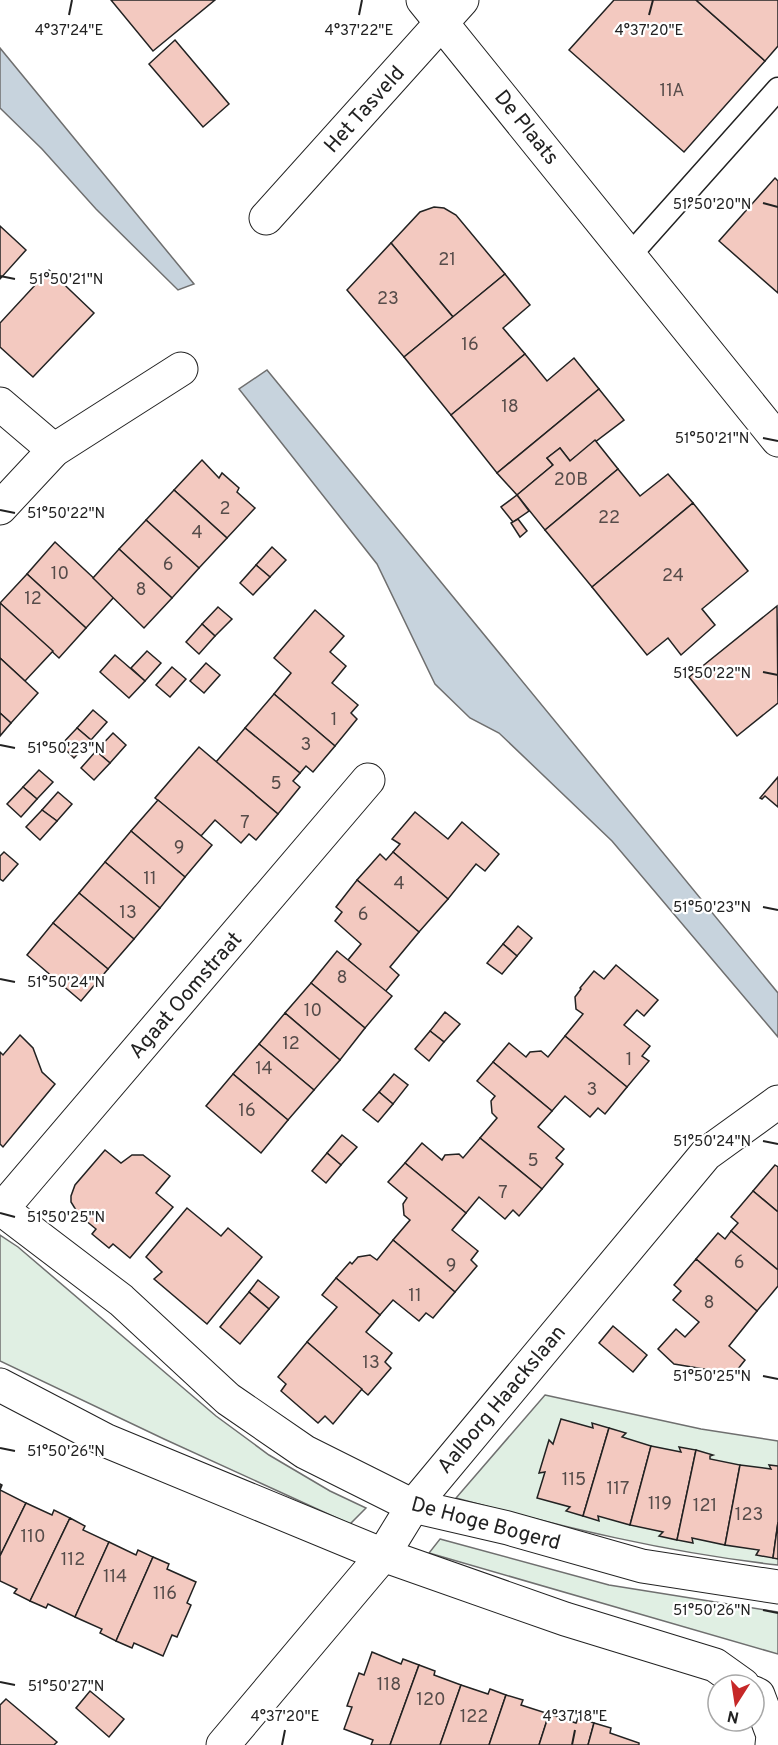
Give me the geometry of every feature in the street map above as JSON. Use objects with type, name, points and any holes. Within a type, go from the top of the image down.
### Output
[{"type":"street","name":"Het Tasveld","points":[[266,218],[442,7]]},
{"type":"street","name":"De Plaats","points":[[442,7],[630,255],[778,440]]},
{"type":"street","points":[[0,508],[54,450],[181,369]]},
{"type":"street","points":[[0,404],[54,450]]},
{"type":"street","name":"Agaat Oomstraat","points":[[1,1208],[368,780]]},
{"type":"street","name":"Aalborg Haackslaan","points":[[223,1745],[383,1555],[413,1506],[706,1154],[778,1102]]},
{"type":"street","name":"De Hoge Bogerd","points":[[1,1208],[121,1300],[228,1399],[305,1452],[413,1506],[508,1528],[642,1566],[778,1587]]},
{"type":"street","points":[[0,1385],[106,1441],[383,1555],[565,1619],[715,1665],[726,1673]]},
{"type":"street","points":[[766,1716],[773,1735],[772,1745]]},
{"type":"lane","points":[[630,255],[778,89]]},
{"type":"green space","points":[[0,1235],[18,1247],[216,1416],[269,1455],[330,1491],[366,1508],[350,1524],[0,1361]]},
{"type":"green space","points":[[545,1395],[701,1429],[778,1441],[778,1565],[697,1554],[616,1538],[456,1498]]},
{"type":"green space","points":[[440,1539],[609,1585],[778,1612],[778,1654],[429,1553]]},
{"type":"shaded area","points":[[0,48],[194,284],[178,290],[96,209],[42,149],[0,108]]},
{"type":"shaded area","points":[[267,370],[778,993],[778,1037],[612,841],[499,733],[470,718],[435,684],[377,564],[239,389]]},
{"type":"building","points":[[111,0],[215,0],[153,51]]},
{"type":"building","points":[[614,0],[696,0],[765,61],[684,152],[569,50]]},
{"type":"building","points":[[696,0],[778,0],[778,46],[765,61]]},
{"type":"building","points":[[175,40],[229,104],[203,127],[149,64]]},
{"type":"building","points":[[775,178],[778,181],[778,293],[719,241]]},
{"type":"building","points":[[434,207],[444,208],[456,215],[505,274],[453,317],[391,243],[420,212]]},
{"type":"building","points":[[0,226],[26,250],[0,279]]},
{"type":"building","points":[[391,243],[453,317],[404,357],[347,290]]},
{"type":"building","points":[[49,270],[94,313],[33,377],[0,347],[0,323]]},
{"type":"building","points":[[505,274],[530,305],[503,328],[525,354],[451,415],[404,357]]},
{"type":"building","points":[[525,354],[547,381],[574,358],[599,389],[497,473],[451,415]]},
{"type":"building","points":[[599,389],[624,420],[570,461],[560,448],[547,458],[553,465],[517,495],[497,473]]},
{"type":"building","points":[[595,440],[618,469],[545,530],[517,495],[553,465],[547,458],[560,448],[570,461]]},
{"type":"building","points":[[202,460],[219,478],[222,473],[239,488],[237,492],[255,508],[227,538],[174,490]]},
{"type":"building","points":[[618,469],[640,496],[668,474],[693,503],[592,587],[545,530]]},
{"type":"building","points":[[174,490],[227,538],[199,568],[146,520]]},
{"type":"building","points":[[517,495],[529,511],[513,522],[501,507]]},
{"type":"building","points":[[693,503],[748,571],[702,609],[715,625],[681,655],[668,638],[647,655],[592,587]]},
{"type":"building","points":[[518,519],[527,531],[520,537],[511,523]]},
{"type":"building","points":[[146,520],[199,568],[172,598],[119,549]]},
{"type":"building","points":[[55,542],[114,597],[86,628],[27,574]]},
{"type":"building","points":[[272,547],[286,560],[270,577],[256,565]]},
{"type":"building","points":[[119,549],[172,598],[144,628],[93,578]]},
{"type":"building","points":[[256,565],[270,577],[253,595],[240,583]]},
{"type":"building","points":[[27,574],[86,628],[59,658],[0,603]]},
{"type":"building","points":[[0,603],[53,651],[25,681],[0,658]]},
{"type":"building","points":[[777,606],[778,703],[737,736],[689,677]]},
{"type":"building","points":[[218,607],[232,619],[215,636],[202,624]]},
{"type":"building","points":[[315,610],[344,636],[330,652],[346,666],[332,683],[358,705],[351,713],[357,719],[335,746],[274,694],[291,673],[274,658]]},
{"type":"building","points":[[202,624],[215,636],[199,654],[186,642]]},
{"type":"building","points":[[147,651],[161,663],[145,681],[131,668]]},
{"type":"building","points":[[115,655],[145,681],[129,698],[100,672]]},
{"type":"building","points":[[0,658],[38,693],[11,723],[0,713]]},
{"type":"building","points":[[206,663],[220,675],[204,693],[190,681]]},
{"type":"building","points":[[172,667],[186,679],[170,697],[156,685]]},
{"type":"building","points":[[274,694],[335,746],[313,772],[306,766],[300,773],[245,728]]},
{"type":"building","points":[[93,710],[107,722],[91,740],[77,728]]},
{"type":"building","points":[[0,713],[11,723],[0,736]]},
{"type":"building","points":[[77,728],[91,740],[74,758],[61,745]]},
{"type":"building","points":[[245,728],[300,773],[293,781],[300,787],[278,814],[216,762]]},
{"type":"building","points":[[113,733],[126,745],[110,763],[96,751]]},
{"type":"building","points":[[199,747],[278,814],[256,840],[249,834],[241,843],[215,820],[201,836],[155,798]]},
{"type":"building","points":[[96,751],[110,763],[94,780],[81,768]]},
{"type":"building","points":[[39,770],[53,782],[37,799],[23,787]]},
{"type":"building","points":[[778,777],[778,807],[765,796],[760,798]]},
{"type":"building","points":[[23,787],[37,799],[21,817],[7,804]]},
{"type":"building","points":[[58,792],[72,804],[57,821],[42,810]]},
{"type":"building","points":[[158,800],[212,845],[185,877],[131,831]]},
{"type":"building","points":[[42,810],[57,821],[40,840],[26,827]]},
{"type":"building","points":[[415,812],[448,839],[462,822],[499,854],[485,871],[476,864],[448,899],[393,852],[400,844],[392,839]]},
{"type":"building","points":[[131,831],[185,877],[160,908],[105,862]]},
{"type":"building","points":[[4,852],[18,864],[3,881],[0,879],[0,856]]},
{"type":"building","points":[[393,852],[448,899],[419,932],[357,880],[380,854],[386,860]]},
{"type":"building","points":[[105,862],[160,908],[134,939],[79,893]]},
{"type":"building","points":[[357,880],[419,932],[390,967],[399,975],[385,992],[348,960],[361,944],[335,921],[342,912],[336,907]]},
{"type":"building","points":[[79,893],[134,939],[108,969],[53,923]]},
{"type":"building","points":[[53,923],[108,969],[81,1001],[27,955]]},
{"type":"building","points":[[518,926],[532,938],[517,956],[503,944]]},
{"type":"building","points":[[503,944],[517,956],[502,974],[487,963]]},
{"type":"building","points":[[337,951],[392,996],[365,1028],[311,983]]},
{"type":"building","points":[[616,965],[658,1000],[644,1016],[637,1010],[624,1025],[650,1046],[642,1056],[649,1061],[627,1087],[565,1036],[583,1014],[576,1009],[575,997],[580,988],[594,971],[604,979]]},
{"type":"building","points":[[311,983],[365,1028],[340,1060],[285,1013]]},
{"type":"building","points":[[445,1012],[460,1024],[444,1042],[430,1031]]},
{"type":"building","points":[[285,1013],[340,1060],[314,1090],[259,1044]]},
{"type":"building","points":[[430,1031],[444,1042],[429,1061],[415,1049]]},
{"type":"building","points":[[20,1035],[33,1048],[42,1072],[55,1084],[3,1147],[0,1144],[0,1052],[3,1055]]},
{"type":"building","points":[[565,1036],[627,1087],[605,1114],[598,1108],[590,1117],[565,1096],[552,1111],[493,1062],[509,1043],[526,1057],[530,1052],[541,1051],[548,1057]]},
{"type":"building","points":[[259,1044],[314,1090],[288,1120],[233,1074]]},
{"type":"building","points":[[493,1062],[552,1111],[538,1127],[564,1149],[556,1158],[563,1164],[542,1189],[480,1138],[497,1118],[492,1113],[491,1101],[495,1096],[477,1081]]},
{"type":"building","points":[[233,1074],[288,1120],[261,1153],[206,1106]]},
{"type":"building","points":[[394,1074],[408,1085],[393,1104],[379,1092]]},
{"type":"building","points":[[379,1092],[393,1104],[378,1122],[363,1110]]},
{"type":"building","points":[[342,1135],[357,1147],[341,1165],[327,1153]]},
{"type":"building","points":[[480,1138],[542,1189],[519,1216],[513,1210],[505,1219],[479,1197],[466,1213],[405,1163],[422,1143],[442,1160],[445,1155],[459,1154],[463,1158]]},
{"type":"building","points":[[105,1150],[121,1163],[132,1155],[143,1155],[170,1176],[156,1193],[173,1207],[130,1258],[113,1244],[109,1248],[92,1234],[96,1229],[79,1215],[71,1202],[75,1185]]},
{"type":"building","points":[[327,1153],[341,1165],[326,1183],[312,1171]]},
{"type":"building","points":[[405,1163],[466,1213],[452,1230],[478,1251],[471,1260],[477,1266],[455,1292],[393,1240],[410,1220],[404,1215],[403,1204],[407,1198],[388,1182]]},
{"type":"building","points":[[775,1165],[778,1167],[778,1212],[753,1191]]},
{"type":"building","points":[[753,1191],[778,1212],[778,1270],[731,1231],[738,1223],[731,1217]]},
{"type":"building","points":[[187,1208],[221,1236],[228,1228],[262,1257],[207,1324],[154,1279],[162,1272],[146,1257]]},
{"type":"building","points":[[731,1231],[778,1270],[778,1286],[757,1311],[696,1259],[718,1233],[725,1239]]},
{"type":"building","points":[[393,1240],[455,1292],[433,1318],[426,1313],[419,1321],[393,1300],[380,1315],[336,1278],[350,1262],[352,1264],[358,1257],[370,1255],[377,1260]]},
{"type":"building","points":[[696,1259],[757,1311],[729,1346],[745,1360],[734,1374],[674,1364],[658,1349],[676,1329],[685,1337],[699,1322],[673,1300],[681,1291],[674,1285]]},
{"type":"building","points":[[336,1278],[380,1315],[366,1332],[392,1353],[385,1362],[391,1368],[368,1395],[307,1342],[337,1307],[322,1295]]},
{"type":"building","points":[[258,1280],[279,1297],[269,1309],[249,1292]]},
{"type":"building","points":[[249,1292],[269,1309],[240,1344],[220,1327]]},
{"type":"building","points":[[613,1326],[647,1355],[633,1372],[599,1343]]},
{"type":"building","points":[[307,1342],[362,1389],[333,1424],[325,1416],[318,1423],[281,1391],[286,1384],[278,1377]]},
{"type":"building","points":[[561,1419],[593,1428],[592,1423],[609,1428],[583,1516],[566,1511],[570,1507],[537,1498],[545,1472],[539,1473],[549,1440],[553,1444]]},
{"type":"building","points":[[609,1428],[626,1433],[622,1437],[651,1446],[630,1525],[598,1516],[599,1521],[583,1516]]},
{"type":"building","points":[[651,1446],[681,1452],[679,1447],[696,1450],[677,1540],[659,1536],[663,1532],[630,1525]]},
{"type":"building","points":[[696,1450],[713,1455],[710,1459],[740,1465],[725,1545],[692,1538],[693,1543],[677,1540]]},
{"type":"building","points":[[740,1465],[771,1469],[769,1465],[778,1466],[778,1522],[773,1558],[756,1555],[759,1550],[725,1545]]},
{"type":"building","points":[[0,1490],[26,1503],[0,1556]]},
{"type":"building","points":[[26,1503],[52,1515],[54,1510],[70,1518],[30,1601],[14,1593],[17,1589],[0,1581],[0,1556]]},
{"type":"building","points":[[70,1518],[85,1526],[83,1530],[109,1542],[75,1617],[48,1604],[46,1608],[30,1601]]},
{"type":"building","points":[[778,1522],[778,1559],[773,1558]]},
{"type":"building","points":[[109,1542],[136,1555],[138,1550],[153,1557],[116,1641],[100,1633],[102,1629],[75,1617]]},
{"type":"building","points":[[153,1557],[169,1564],[167,1569],[196,1582],[187,1603],[191,1605],[177,1637],[172,1635],[163,1656],[134,1643],[132,1648],[116,1641]]},
{"type":"building","points":[[372,1652],[401,1664],[403,1659],[419,1665],[390,1745],[371,1745],[373,1740],[344,1729],[352,1707],[347,1706],[359,1673],[364,1675]]},
{"type":"building","points":[[419,1665],[435,1671],[434,1675],[461,1685],[440,1745],[390,1745]]},
{"type":"building","points":[[461,1685],[488,1694],[490,1689],[506,1695],[489,1745],[440,1745]]},
{"type":"building","points":[[90,1691],[124,1719],[109,1737],[76,1708]]},
{"type":"building","points":[[506,1695],[523,1700],[521,1705],[549,1714],[539,1745],[489,1745]]},
{"type":"building","points":[[6,1699],[57,1742],[54,1745],[0,1745],[0,1705]]},
{"type":"building","points":[[549,1714],[576,1723],[578,1718],[594,1723],[588,1745],[539,1745]]},
{"type":"building","points":[[594,1723],[611,1728],[610,1733],[639,1743],[639,1745],[588,1745]]}]
